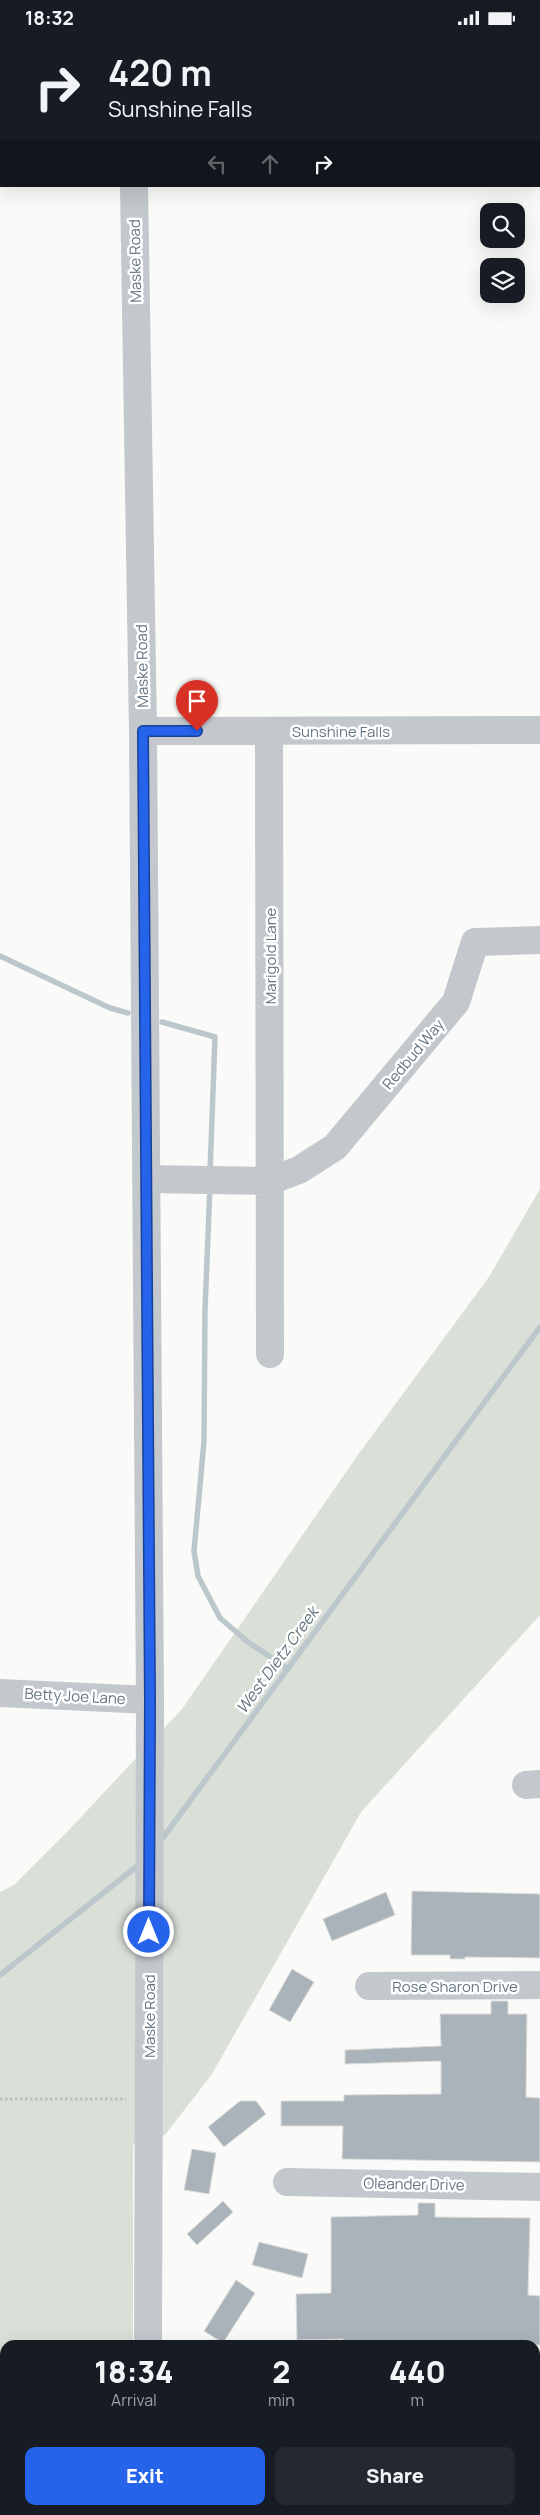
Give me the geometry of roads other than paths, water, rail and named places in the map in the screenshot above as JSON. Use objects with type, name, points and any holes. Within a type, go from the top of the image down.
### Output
[{"type":"street","name":"Maske Road","points":[[134,187],[143,731],[150,1700],[148,2340]]},
{"type":"street","name":"Sunshine Falls","points":[[143,731],[540,731]]},
{"type":"street","name":"Marigold Lane","points":[[269,731],[270,1354]]},
{"type":"street","name":"Redbud Way","points":[[270,1181],[300,1169],[335,1147],[456,1002],[475,942],[540,940]]},
{"type":"street","points":[[146,1179],[270,1181]]},
{"type":"street","name":"Betty Joe Lane","points":[[0,1693],[150,1700]]},
{"type":"street","name":"Rose Sharon Drive","points":[[370,1986],[540,1985]]},
{"type":"street","name":"Oleander Drive","points":[[287,2182],[540,2187]]},
{"type":"waterway","points":[[0,956],[110,1008],[128,1013]]},
{"type":"waterway","points":[[162,1022],[215,1037],[210,1172]]},
{"type":"waterway","points":[[210,1187],[205,1309],[204,1441],[194,1551],[198,1576],[220,1618],[248,1642],[288,1669]]},
{"type":"waterway","name":"West Dietz Creek","points":[[159,1843],[540,1327]]},
{"type":"waterway","name":"West Dietz Creek","points":[[0,1975],[141,1863]]}]
